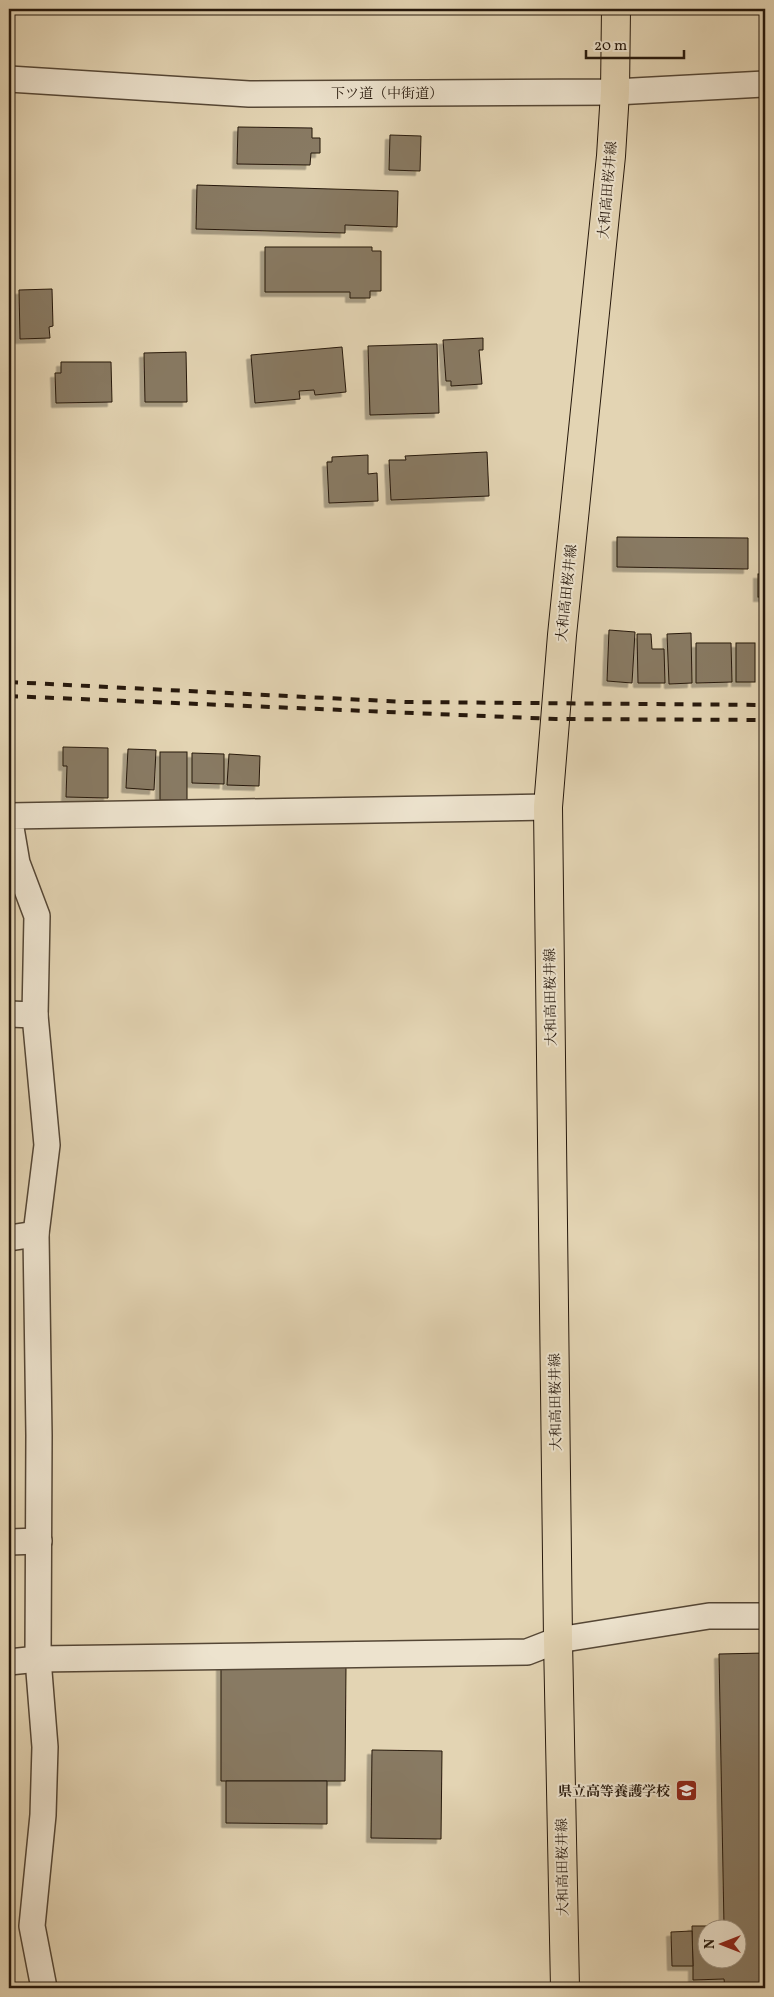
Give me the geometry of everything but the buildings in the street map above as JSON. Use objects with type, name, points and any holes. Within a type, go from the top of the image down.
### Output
[{"type":"main road","name":"大和高田桜井線","points":[[565,1988],[558,1640],[548,807],[562,635],[610,156],[615,79],[616,9]]},
{"type":"street","name":"下ツ道（中街道）","points":[[9,79],[249,94],[615,79],[765,84]]},
{"type":"street","points":[[44,1988],[32,1926],[42,1815],[45,1747],[38,1659],[39,1541],[36,1234],[47,1145],[35,1015],[37,916],[17,863],[9,816],[548,807]]},
{"type":"street","points":[[9,1014],[35,1015]]},
{"type":"street","points":[[9,1238],[36,1234]]},
{"type":"street","points":[[9,1542],[39,1541]]},
{"type":"street","points":[[9,1662],[38,1659],[527,1652],[558,1640],[709,1616],[765,1616]]},
{"type":"railway","points":[[9,682],[406,702],[765,705]]},
{"type":"railway","points":[[9,696],[556,719],[765,720]]},
{"type":"place","name":"県立高等養護学校","points":[[686,1791]]}]
